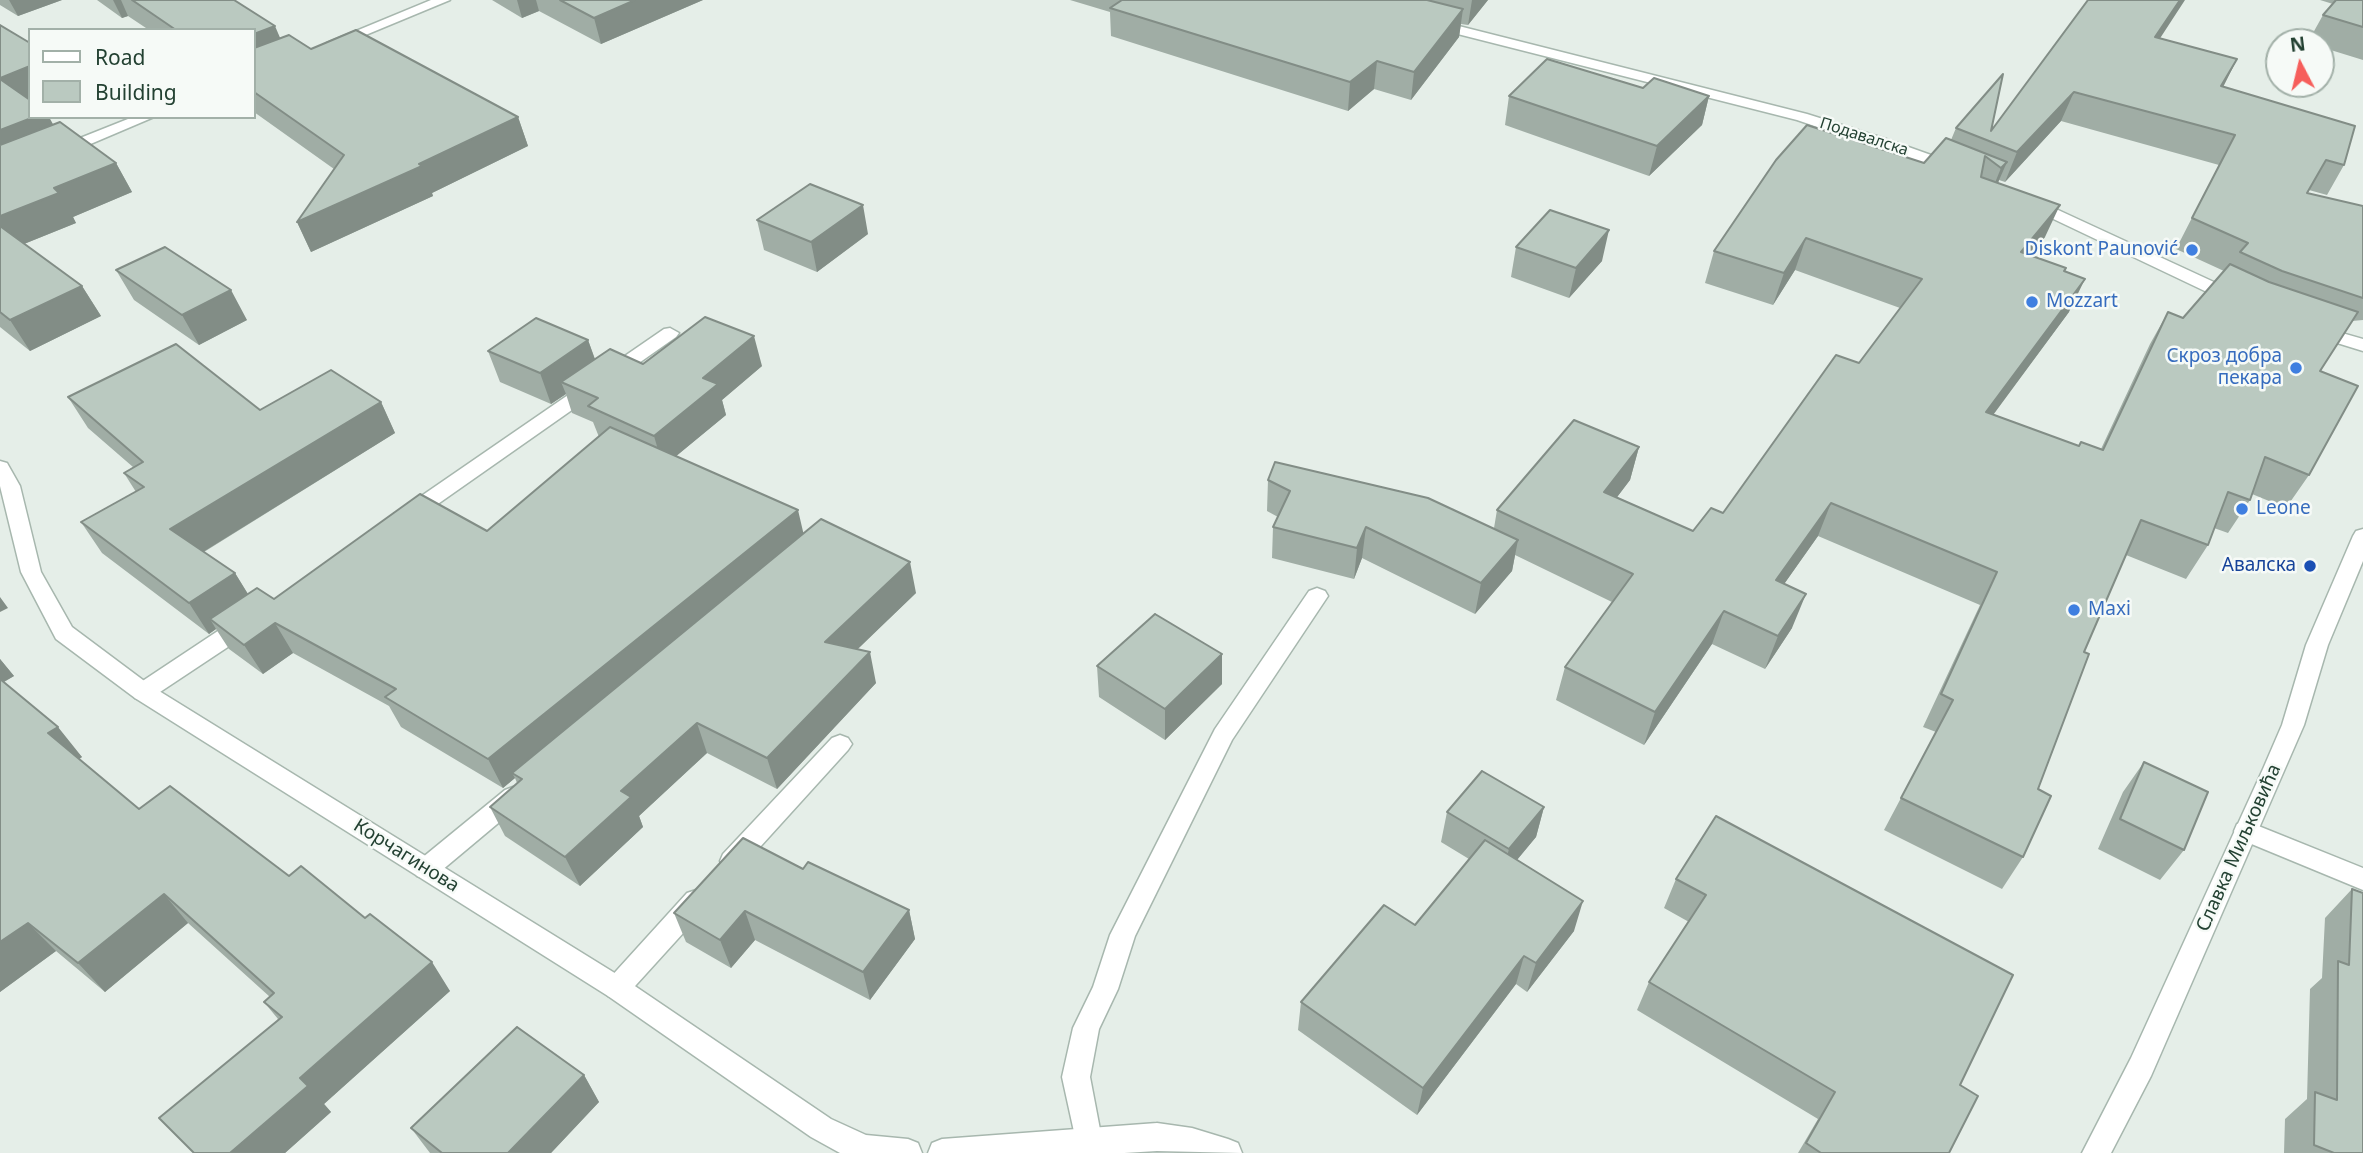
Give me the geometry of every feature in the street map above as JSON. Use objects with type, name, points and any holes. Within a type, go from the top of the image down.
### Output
[{"type":"street","points":[[323,48],[443,0]]},
{"type":"street","name":"Подавалска","points":[[1416,19],[1802,117],[1881,142],[1970,175]]},
{"type":"street","points":[[49,156],[141,119]]},
{"type":"street","points":[[2010,192],[2246,303]]},
{"type":"street","points":[[2296,324],[2363,345]]},
{"type":"street","points":[[397,522],[670,332]]},
{"type":"street","name":"Корчагинова","points":[[0,467],[10,485],[31,572],[43,599],[64,633],[143,692],[617,988],[832,1135],[866,1149],[908,1153]]},
{"type":"street","name":"Славка Миљковића","points":[[2096,1153],[2141,1067],[2293,725],[2317,645],[2363,536]]},
{"type":"street","points":[[1088,1140],[1076,1077],[1087,1028],[1105,989],[1123,935],[1223,735],[1317,596]]},
{"type":"street","points":[[143,692],[258,615]]},
{"type":"street","points":[[617,988],[840,744]]},
{"type":"street","points":[[426,869],[532,781]]},
{"type":"street","points":[[2246,831],[2363,879]]},
{"type":"street","points":[[942,1153],[1088,1140],[1157,1137],[1192,1142],[1228,1153]]},
{"type":"building","points":[[132,0],[234,0],[275,26],[256,33],[256,28],[173,28]]},
{"type":"building","points":[[560,0],[635,0],[594,18]]},
{"type":"building","points":[[1122,0],[1427,0],[1463,9],[1414,72],[1377,61],[1350,82],[1110,8]]},
{"type":"building","points":[[2088,0],[2180,0],[2155,37],[2237,59],[2221,86],[2355,126],[2344,165],[2326,160],[2307,193],[2363,206],[2363,298],[2282,271],[2240,252],[2248,243],[2192,218],[2235,135],[2074,92],[2017,152],[1956,128],[2003,74],[1991,131]]},
{"type":"building","points":[[2336,0],[2363,0],[2363,27],[2323,15]]},
{"type":"building","points":[[0,25],[28,42],[28,67],[0,78]]},
{"type":"building","points":[[356,30],[518,117],[419,164],[422,166],[297,222],[344,155],[256,93],[256,47],[289,35],[311,49]]},
{"type":"building","points":[[1547,59],[1643,88],[1654,78],[1709,96],[1657,146],[1509,96]]},
{"type":"building","points":[[0,79],[28,99],[29,119],[0,130]]},
{"type":"building","points":[[60,122],[116,163],[54,188],[59,193],[0,216],[0,145]]},
{"type":"building","points":[[1807,125],[1924,163],[1946,138],[2007,162],[2001,168],[1985,156],[1981,177],[2060,205],[2021,252],[2066,268],[2064,271],[2085,279],[1986,412],[2079,446],[2081,442],[2103,450],[2168,312],[2183,318],[2230,264],[2269,282],[2358,312],[2320,371],[2358,386],[2309,475],[2265,457],[2250,500],[2228,492],[2208,545],[2141,520],[2084,652],[2089,654],[2038,789],[2051,796],[2023,857],[1901,798],[1953,700],[1941,694],[1997,572],[1831,503],[1776,580],[1806,594],[1778,636],[1724,611],[1655,712],[1565,667],[1633,574],[1497,510],[1574,420],[1639,447],[1604,492],[1693,531],[1711,508],[1723,513],[1836,355],[1859,363],[1922,279],[1806,238],[1784,273],[1714,251],[1776,160]]},
{"type":"building","points":[[810,184],[863,205],[811,242],[757,220]]},
{"type":"building","points":[[1550,210],[1609,230],[1576,268],[1516,247]]},
{"type":"building","points":[[0,226],[82,286],[10,320],[0,312]]},
{"type":"building","points":[[165,247],[231,290],[182,315],[116,270]]},
{"type":"building","points":[[705,317],[754,336],[703,378],[718,384],[654,436],[588,406],[598,398],[561,382],[610,349],[643,364]]},
{"type":"building","points":[[536,318],[588,340],[540,373],[488,351]]},
{"type":"building","points":[[176,344],[260,410],[331,370],[381,402],[170,529],[235,573],[189,603],[81,522],[144,487],[124,473],[143,462],[68,397]]},
{"type":"building","points":[[610,427],[798,510],[488,759],[385,697],[396,689],[275,623],[244,645],[210,619],[257,588],[274,599],[420,494],[487,531]]},
{"type":"building","points":[[1275,462],[1428,498],[1518,540],[1481,583],[1366,527],[1357,548],[1273,527],[1290,491],[1268,480]]},
{"type":"building","points":[[821,519],[910,562],[825,642],[870,652],[767,758],[697,723],[621,791],[631,797],[565,857],[490,807],[522,779],[512,773]]},
{"type":"building","points":[[1155,614],[1222,654],[1165,709],[1097,666]]},
{"type":"building","points":[[0,679],[58,727],[48,733],[139,809],[170,786],[289,876],[301,866],[365,918],[370,914],[432,962],[300,1078],[308,1086],[230,1153],[194,1153],[159,1118],[282,1017],[264,1002],[274,993],[164,894],[78,963],[28,923],[0,942]]},
{"type":"building","points":[[2144,762],[2208,792],[2184,850],[2120,819]]},
{"type":"building","points":[[1482,771],[1544,807],[1509,849],[1447,812]]},
{"type":"building","points":[[1716,816],[2013,975],[1960,1085],[1978,1096],[1949,1153],[1821,1153],[1806,1143],[1835,1092],[1649,982],[1706,895],[1676,879]]},
{"type":"building","points":[[743,838],[803,869],[808,862],[909,910],[863,972],[745,911],[720,940],[674,913]]},
{"type":"building","points":[[1485,840],[1583,901],[1536,963],[1524,956],[1423,1088],[1301,1002],[1384,905],[1415,925]]},
{"type":"building","points":[[2352,889],[2363,893],[2363,1153],[2334,1153],[2314,1145],[2315,1092],[2337,1100],[2338,961],[2349,965]]},
{"type":"building","points":[[517,1027],[584,1075],[508,1153],[442,1153],[411,1128]]},
{"type":"place","name":"Diskont Paunović","points":[[2192,250]]},
{"type":"place","name":"Mozzart","points":[[2032,302]]},
{"type":"place","name":"Скроз добра пекара","points":[[2296,368]]},
{"type":"place","name":"Leone","points":[[2242,509]]},
{"type":"place","name":"Авалска","points":[[2310,566]]},
{"type":"place","name":"Maxi","points":[[2074,610]]}]
